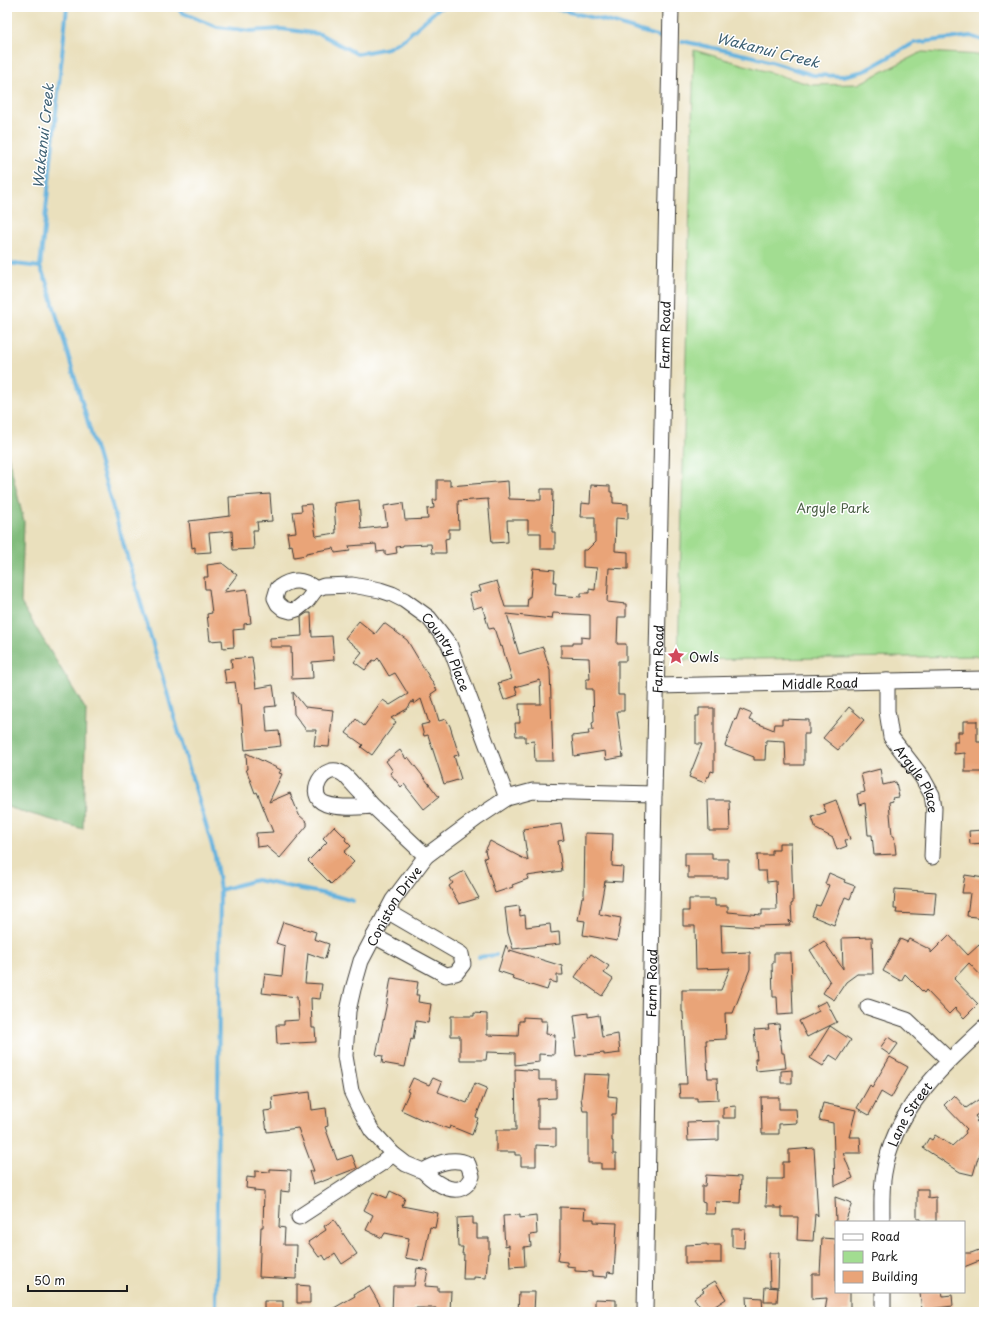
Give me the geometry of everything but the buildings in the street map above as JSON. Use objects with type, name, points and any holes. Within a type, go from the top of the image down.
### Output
[{"type":"street","name":"Farm Road","points":[[645,1312],[654,794],[671,7]]},
{"type":"street","name":"Country Place","points":[[316,589],[324,586],[352,586],[380,590],[404,600],[429,618],[449,644],[507,798]]},
{"type":"street","name":"Middle Road","points":[[657,686],[984,679]]},
{"type":"street","name":"Argyle Place","points":[[887,681],[887,711],[891,737],[922,777],[932,795],[934,808],[932,857]]},
{"type":"street","name":"Coniston Drive","points":[[423,1171],[406,1164],[393,1154],[372,1131],[351,1091],[345,1056],[348,1011],[353,989],[362,961],[387,911],[426,856],[477,818],[507,798],[533,791],[654,794]]},
{"type":"street","points":[[373,806],[426,856]]},
{"type":"street","points":[[374,936],[446,975],[456,973],[463,964],[461,954],[387,911]]},
{"type":"street","points":[[868,1007],[907,1020],[949,1060]]},
{"type":"street","name":"Lane Street","points":[[882,1221],[881,1197],[884,1173],[889,1151],[896,1131],[920,1092],[949,1060],[984,1028]]},
{"type":"street","points":[[299,1217],[382,1163],[393,1154]]},
{"type":"street","points":[[883,1293],[883,1312]]},
{"type":"green space","name":"Argyle Park","points":[[694,50],[812,85],[858,84],[922,52],[984,55],[984,556],[982,656],[678,660]]},
{"type":"green space","points":[[7,451],[24,522],[21,603],[86,710],[83,829],[7,807]]},
{"type":"waterway","name":"Wakanui Creek","points":[[40,267],[67,7]]},
{"type":"waterway","name":"Wakanui Creek","points":[[176,7],[183,13],[217,27],[251,31],[281,29],[320,34],[357,54],[388,48],[404,39],[439,8],[444,7]]},
{"type":"waterway","name":"Wakanui Creek","points":[[548,7],[611,22],[660,37]]},
{"type":"waterway","name":"Wakanui Creek","points":[[682,41],[755,57],[813,75],[843,76],[864,71],[914,43],[971,36],[984,41]]},
{"type":"waterway","points":[[7,263],[40,267],[47,283],[215,856],[220,890],[216,1312]]},
{"type":"waterway","points":[[220,890],[256,880],[336,896],[353,901]]},
{"type":"waterway","points":[[479,957],[496,955]]},
{"type":"place","name":"Owls","points":[[676,656]]}]
